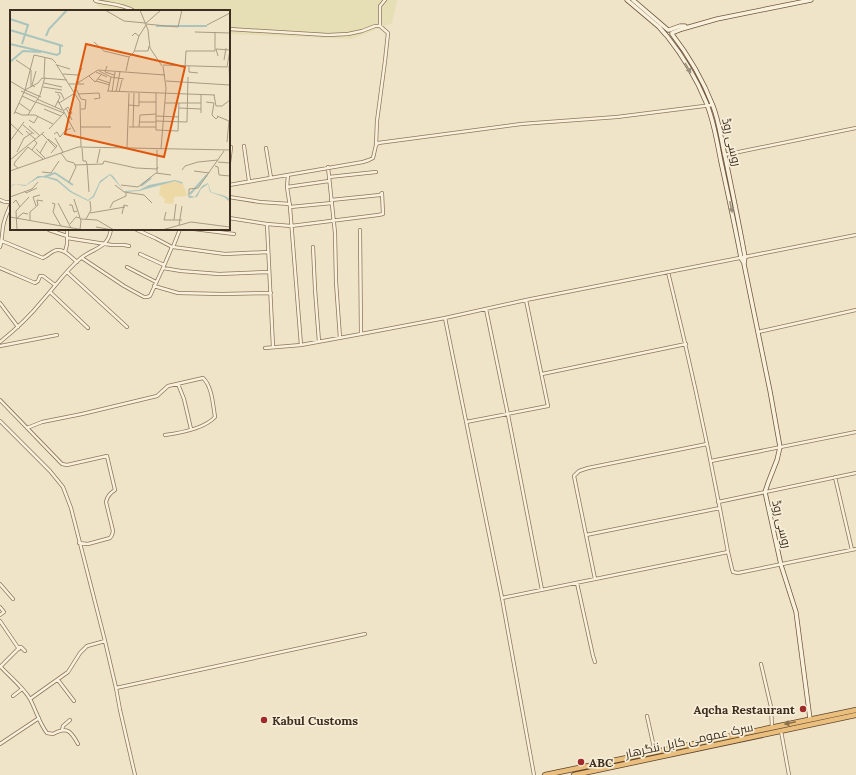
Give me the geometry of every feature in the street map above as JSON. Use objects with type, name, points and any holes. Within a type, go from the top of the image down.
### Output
[{"type":"highway","name":"سرک عمومی کابل ننگرهار","points":[[574,775],[703,745],[772,727],[856,710]]},
{"type":"highway","name":"سرک عمومی کابل ننگرهار","points":[[545,775],[656,752],[781,731],[856,715]]},
{"type":"main road","name":"روسی روڈ","points":[[627,0],[659,27],[688,67],[703,95],[711,118],[719,150],[743,258]]},
{"type":"main road","name":"روسی روڈ","points":[[633,0],[670,32],[683,49],[695,68],[712,105],[718,127],[780,447],[777,460],[765,492],[781,565],[796,612],[810,719]]},
{"type":"main road","points":[[666,36],[665,33],[717,19],[811,0]]},
{"type":"street","points":[[95,0],[132,10]]},
{"type":"street","points":[[380,26],[380,6],[385,0]]},
{"type":"street","points":[[230,29],[328,35],[348,34],[375,26],[380,26],[388,33],[377,121],[376,145],[373,158],[328,168],[230,185]]},
{"type":"street","points":[[376,145],[378,142],[521,124],[617,117],[712,105]]},
{"type":"street","points":[[724,155],[856,128]]},
{"type":"street","points":[[244,146],[250,181]]},
{"type":"street","points":[[230,155],[231,147]]},
{"type":"street","points":[[266,148],[271,178]]},
{"type":"street","points":[[328,168],[335,233],[336,282],[340,338]]},
{"type":"street","points":[[329,177],[376,172]]},
{"type":"street","points":[[288,175],[287,187],[290,206],[301,345]]},
{"type":"street","points":[[287,187],[329,181]]},
{"type":"street","points":[[230,197],[290,206],[383,195],[383,214],[378,215],[291,226],[230,218]]},
{"type":"street","points":[[0,200],[10,203]]},
{"type":"street","points":[[0,247],[3,226],[10,206]]},
{"type":"street","points":[[267,224],[273,347]]},
{"type":"street","points":[[49,230],[67,237],[105,244],[124,244],[129,246]]},
{"type":"street","points":[[65,252],[67,244],[67,230]]},
{"type":"street","points":[[0,342],[18,327],[42,302],[55,284],[77,262],[105,244],[109,239],[111,230]]},
{"type":"street","points":[[137,230],[172,247],[225,254],[268,252]]},
{"type":"street","points":[[82,258],[124,286],[144,297],[147,297],[150,296],[180,230]]},
{"type":"street","points":[[202,230],[234,234]]},
{"type":"street","points":[[360,230],[361,334]]},
{"type":"street","points":[[265,348],[319,342],[445,318],[526,300],[856,235]]},
{"type":"street","points":[[2,241],[43,258],[56,250],[65,252],[77,262]]},
{"type":"street","points":[[313,247],[319,342]]},
{"type":"street","points":[[140,254],[164,267],[181,272],[219,274],[269,272]]},
{"type":"street","points":[[127,267],[156,282]]},
{"type":"street","points":[[0,268],[35,283],[38,281],[40,276],[43,276],[55,284]]},
{"type":"street","points":[[67,272],[127,327]]},
{"type":"street","points":[[668,272],[686,344],[708,444],[718,502],[733,572],[738,573],[781,565],[856,549]]},
{"type":"street","points":[[154,286],[178,293],[271,293]]},
{"type":"street","points":[[50,292],[88,328]]},
{"type":"street","points":[[466,422],[548,406],[526,300]]},
{"type":"street","points":[[0,303],[18,327]]},
{"type":"street","points":[[486,309],[542,590]]},
{"type":"street","points":[[758,332],[856,310]]},
{"type":"street","points":[[445,318],[502,598],[534,775]]},
{"type":"street","points":[[0,346],[57,335]]},
{"type":"street","points":[[542,374],[686,344]]},
{"type":"street","points":[[27,428],[42,422],[157,396],[168,386],[203,378],[209,388],[215,417],[205,425],[165,435]]},
{"type":"street","points":[[178,384],[184,399],[191,429]]},
{"type":"street","points":[[0,400],[62,464],[67,465],[107,456],[115,490],[107,498],[106,502],[113,531],[112,535],[110,538],[94,543],[79,543]]},
{"type":"street","points":[[0,421],[50,471],[63,487],[71,508],[105,641],[135,775]]},
{"type":"street","points":[[711,461],[856,432]]},
{"type":"street","points":[[595,579],[574,476],[579,471],[588,468],[708,444]]},
{"type":"street","points":[[718,502],[856,473]]},
{"type":"street","points":[[835,477],[852,550]]},
{"type":"street","points":[[586,535],[720,508]]},
{"type":"street","points":[[502,598],[728,552]]},
{"type":"street","points":[[577,583],[595,662]]},
{"type":"street","points":[[0,584],[13,600]]},
{"type":"street","points":[[0,607],[4,612],[0,615]]},
{"type":"street","points":[[0,621],[19,649]]},
{"type":"street","points":[[116,688],[365,634]]},
{"type":"street","points":[[30,699],[68,672],[80,653],[87,646],[105,641]]},
{"type":"street","points":[[25,651],[21,647],[0,667],[22,688],[30,699],[47,733],[53,734],[62,730],[70,731],[78,744]]},
{"type":"street","points":[[761,664],[771,707],[772,727]]},
{"type":"street","points":[[58,680],[74,701]]},
{"type":"street","points":[[13,696],[22,688]]},
{"type":"street","points":[[647,716],[656,752]]},
{"type":"street","points":[[0,744],[39,718]]},
{"type":"street","points":[[62,730],[63,726],[70,720]]},
{"type":"street","points":[[781,731],[789,775]]},
{"type":"shaded area","points":[[93,0],[397,0],[392,23],[352,39],[230,34],[230,10],[120,10],[99,7]]},
{"type":"place","name":"Aqcha Restaurant","points":[[803,709]]},
{"type":"place","name":"Kabul Customs","points":[[264,720]]},
{"type":"place","name":"ABC","points":[[581,762]]}]
